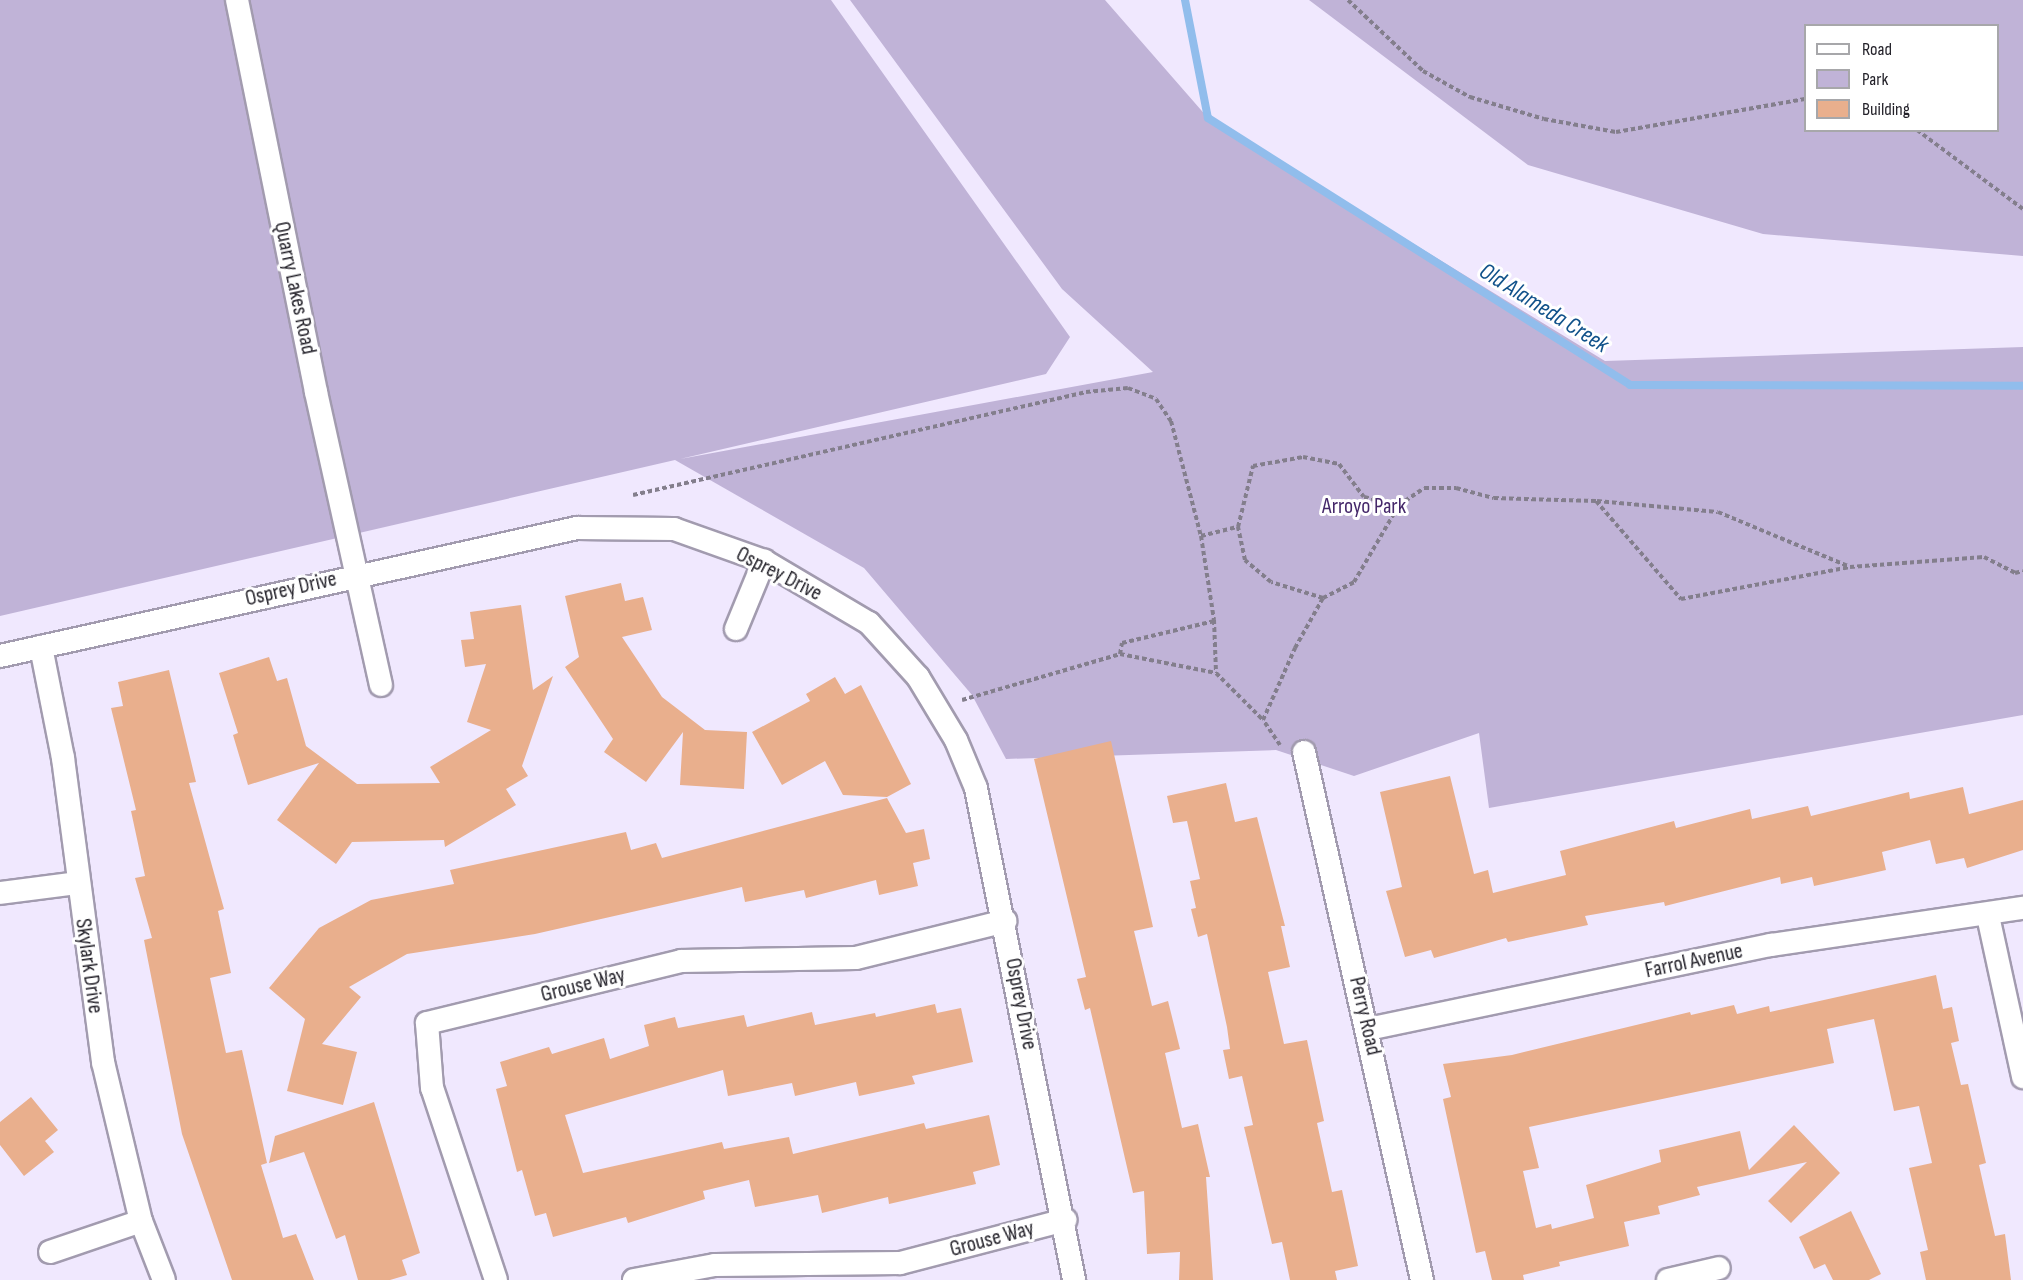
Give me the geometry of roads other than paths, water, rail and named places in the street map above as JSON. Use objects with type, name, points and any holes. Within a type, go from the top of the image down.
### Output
[{"type":"street","name":"Quarry Lakes Road","points":[[237,0],[314,380],[381,685]]},
{"type":"street","name":"Osprey Drive","points":[[0,656],[358,574],[577,528],[674,529],[764,561],[869,623],[918,677],[956,740],[976,788],[1065,1220],[1074,1280]]},
{"type":"street","points":[[736,629],[764,561]]},
{"type":"street","name":"Skylark Drive","points":[[41,647],[63,758],[77,883],[103,1062],[141,1221],[164,1280]]},
{"type":"street","name":"Perry Road","points":[[1304,752],[1368,1029],[1422,1280]]},
{"type":"street","points":[[0,893],[77,883]]},
{"type":"street","name":"Farrol Avenue","points":[[1368,1029],[1771,945],[1988,916],[2023,908]]},
{"type":"street","points":[[1988,916],[2023,1077]]},
{"type":"street","name":"Grouse Way","points":[[496,1280],[432,1088],[427,1023],[681,961],[856,958],[1005,921]]},
{"type":"street","name":"Grouse Way","points":[[634,1280],[715,1265],[900,1263],[1065,1220]]},
{"type":"street","points":[[50,1252],[141,1221]]},
{"type":"street","points":[[1668,1280],[1719,1268]]},
{"type":"waterway","name":"Old Alameda Creek","points":[[1185,0],[1208,118],[1630,385],[2023,386]]},
{"type":"park label","name":"Arroyo Park","points":[[1364,507]]}]
